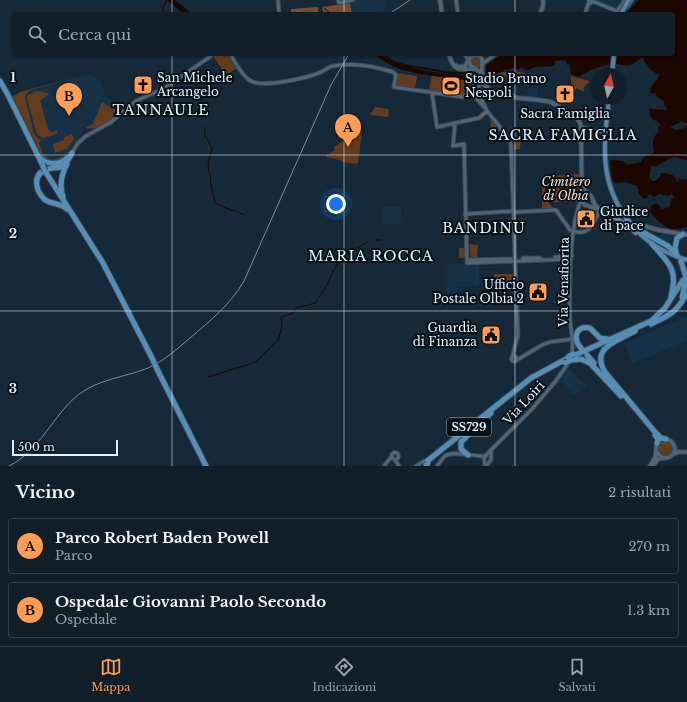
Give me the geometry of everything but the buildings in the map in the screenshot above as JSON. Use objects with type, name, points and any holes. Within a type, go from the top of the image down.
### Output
[{"type":"highway","points":[[0,81],[45,171],[110,275],[206,466]]},
{"type":"highway","points":[[31,144],[41,159],[47,163],[63,161],[72,153]]},
{"type":"highway","points":[[72,153],[63,166],[46,169],[40,172],[37,177],[37,188],[43,197],[48,201],[61,204],[73,214]]},
{"type":"highway","points":[[72,153],[63,172],[61,184],[63,196],[78,222]]},
{"type":"highway","points":[[48,201],[54,199],[56,194],[49,178]]},
{"type":"highway","points":[[626,220],[668,246],[677,254],[675,248],[676,236],[685,235]]},
{"type":"highway","points":[[652,244],[668,262],[673,278],[671,297],[659,318]]},
{"type":"highway","points":[[659,318],[671,312],[679,303],[683,294],[686,277],[684,261]]},
{"type":"highway","name":"SS729","points":[[659,318],[686,277]]},
{"type":"highway","name":"SS729","points":[[425,464],[540,372],[672,313],[679,307],[687,295]]},
{"type":"highway","name":"SS729","points":[[425,464],[523,386],[569,359],[635,331],[643,326]]},
{"type":"highway","points":[[582,348],[576,340],[578,333],[585,328],[590,328],[599,337],[604,339],[626,333]]},
{"type":"highway","points":[[628,403],[605,372],[601,359],[607,345],[635,331]]},
{"type":"highway","points":[[569,359],[594,344],[596,338],[594,332]]},
{"type":"highway","points":[[587,355],[656,436],[658,443]]},
{"type":"highway","points":[[569,359],[581,359],[590,363],[657,434],[666,439]]},
{"type":"highway","points":[[468,455],[461,449],[461,442],[495,409]]},
{"type":"main road","points":[[440,0],[442,12]]},
{"type":"main road","points":[[541,12],[543,0]]},
{"type":"main road","points":[[619,11],[628,0]]},
{"type":"main road","points":[[450,56],[453,65],[460,70],[475,69],[479,67],[482,60]]},
{"type":"main road","points":[[450,56],[454,64],[458,66],[465,66],[470,58],[473,56]]},
{"type":"main road","points":[[613,68],[614,56]]},
{"type":"main road","points":[[482,60],[481,73],[484,83],[495,92],[513,98],[551,102],[577,118],[581,127],[582,203],[621,221],[652,244],[684,261]]},
{"type":"main road","points":[[468,61],[471,66],[481,73]]},
{"type":"main road","points":[[608,104],[604,154],[606,173],[610,188],[626,220],[642,236]]},
{"type":"main road","points":[[602,132],[607,122]]},
{"type":"main road","points":[[582,183],[584,189],[592,197],[593,204],[600,211],[626,220]]},
{"type":"main road","points":[[582,199],[584,195],[589,194]]},
{"type":"main road","points":[[587,205],[591,204],[592,200]]},
{"type":"main road","points":[[636,224],[676,236]]},
{"type":"main road","points":[[652,466],[658,443],[661,440],[666,439],[671,441],[678,449],[687,451]]},
{"type":"main road","points":[[673,454],[674,445]]},
{"type":"main road","points":[[656,451],[662,458]]},
{"type":"main road","points":[[652,466],[658,459],[668,458],[678,452],[687,451]]},
{"type":"street","points":[[278,0],[279,12]]},
{"type":"street","points":[[339,2],[353,0]]},
{"type":"street","points":[[456,0],[458,12]]},
{"type":"street","points":[[619,11],[625,0]]},
{"type":"street","points":[[586,12],[590,2],[596,2],[619,11],[625,10],[632,0]]},
{"type":"street","points":[[72,153],[78,143],[86,136],[117,119],[136,102],[163,89],[211,56]]},
{"type":"street","points":[[231,56],[251,82],[258,84],[302,78],[331,67],[361,64],[393,72],[396,75],[394,87],[432,93],[463,97],[484,83]]},
{"type":"street","points":[[465,56],[468,61]]},
{"type":"street","points":[[482,60],[492,56]]},
{"type":"street","points":[[476,89],[487,111],[510,139],[520,335],[515,352],[515,358],[522,357],[542,345],[573,339]]},
{"type":"street","points":[[471,92],[484,106]]},
{"type":"street","points":[[432,93],[437,127],[479,118],[487,111]]},
{"type":"street","points":[[455,123],[453,146],[464,144],[468,262],[572,258]]},
{"type":"street","points":[[581,127],[602,132]]},
{"type":"street","name":"Via Venafiorita","points":[[569,359],[573,339],[570,320],[574,231],[582,199]]},
{"type":"street","name":"Via Venafiorita","points":[[578,214],[581,208],[587,205]]},
{"type":"street","points":[[466,214],[556,211],[568,228],[574,231],[584,231],[590,229],[600,211]]},
{"type":"street","name":"Via Loiri","points":[[486,456],[547,392],[558,378],[569,359]]},
{"type":"street","points":[[491,458],[492,451]]},
{"type":"street","points":[[437,466],[444,456],[448,454],[478,456],[488,455],[491,458]]},
{"type":"street","points":[[478,456],[486,461]]},
{"type":"street","points":[[486,456],[486,466]]},
{"type":"street","points":[[486,461],[491,458]]},
{"type":"street","points":[[384,466],[395,460]]},
{"type":"street","points":[[416,466],[425,464]]},
{"type":"shaded area","points":[[358,0],[385,0],[385,5],[383,12],[351,12],[349,5],[351,2]]},
{"type":"shaded area","points":[[595,0],[621,0],[622,2],[617,9]]},
{"type":"shaded area","points":[[639,0],[687,0],[687,123],[681,122],[670,127],[676,130],[684,128],[687,125],[687,160],[671,158],[660,163],[658,166],[651,166],[649,177],[652,181],[655,181],[660,177],[661,173],[672,175],[677,180],[675,181],[678,182],[679,178],[685,180],[687,178],[687,228],[684,227],[682,229],[672,229],[666,227],[650,212],[651,206],[657,203],[662,209],[670,207],[671,198],[673,199],[674,197],[672,193],[669,196],[659,194],[654,197],[649,194],[648,198],[644,199],[639,194],[637,186],[626,182],[615,183],[612,179],[613,177],[610,177],[612,175],[610,160],[623,161],[627,165],[641,162],[644,157],[654,153],[654,138],[659,132],[658,128],[661,124],[652,118],[649,109],[668,110],[664,105],[664,102],[656,96],[656,93],[652,94],[650,92],[651,87],[660,75],[652,70],[642,57],[631,65],[612,64],[591,68],[591,70],[578,77],[571,74],[571,64],[567,65],[565,60],[555,61],[553,66],[534,67],[529,70],[525,70],[521,67],[520,69],[505,69],[505,71],[485,77],[484,73],[486,72],[486,65],[499,56],[675,56],[675,12],[627,12]]},
{"type":"shaded area","points":[[350,3],[352,12],[323,12],[322,7]]},
{"type":"shaded area","points":[[318,7],[319,12],[291,12],[291,9]]},
{"type":"shaded area","points":[[89,74],[93,75],[102,83],[105,96],[123,110],[103,125],[91,129],[83,126],[83,131],[69,153],[60,161],[43,159],[11,97],[20,92]]},
{"type":"shaded area","points":[[528,88],[538,88],[537,98],[527,97]]},
{"type":"shaded area","points":[[385,207],[401,207],[403,224],[383,225],[383,218],[385,218],[385,216],[383,216],[383,211],[385,211]]},
{"type":"shaded area","points":[[660,232],[673,234],[672,242],[663,240],[659,237]]},
{"type":"shaded area","points":[[479,263],[479,286],[457,287],[457,302],[447,302],[445,264]]},
{"type":"shaded area","points":[[687,316],[687,340],[632,364],[624,343]]},
{"type":"shaded area","points":[[567,368],[587,386],[574,395],[560,381]]},
{"type":"green space","points":[[230,56],[237,68],[226,75],[214,57]]},
{"type":"green space","points":[[474,57],[478,57],[480,58],[480,66],[474,67],[471,64],[471,60]]},
{"type":"green space","points":[[505,71],[507,73],[513,71],[525,73],[526,83],[506,77],[485,78]]},
{"type":"green space","points":[[398,73],[417,76],[415,88],[396,85]]},
{"type":"green space","name":"Stadio Bruno Nespoli","points":[[432,75],[473,81],[475,85],[471,87],[472,90],[462,96],[429,91]]},
{"type":"green space","points":[[570,76],[590,81],[584,87],[584,92],[576,88],[576,90],[573,89]]},
{"type":"green space","points":[[73,78],[31,90],[26,94],[25,97],[34,134],[41,140],[39,143],[43,155],[51,160],[65,156],[68,152],[69,153],[61,160],[54,161],[43,159],[11,97],[20,92]]},
{"type":"green space","points":[[36,91],[49,93],[40,100],[48,129],[51,132],[57,131],[57,134],[43,138],[37,135],[27,98],[28,95]]},
{"type":"green space","points":[[102,102],[120,113],[109,122],[99,127],[89,129],[85,128],[93,124]]},
{"type":"green space","points":[[375,107],[389,109],[388,117],[370,115]]},
{"type":"green space","points":[[491,118],[500,130],[490,131]]},
{"type":"green space","points":[[360,130],[362,132],[358,163],[343,162],[326,157],[335,150],[334,147]]},
{"type":"green space","points":[[72,134],[74,139],[66,150],[65,149],[55,153],[53,144],[64,140],[64,137]]},
{"type":"green space","points":[[521,137],[520,149],[513,150],[513,146],[515,145],[516,141],[515,138]]},
{"type":"green space","name":"Cimitero di Olbia","points":[[580,174],[579,202],[553,202],[550,176]]},
{"type":"green space","points":[[542,181],[545,182],[545,198],[554,209],[542,210]]},
{"type":"green space","points":[[469,244],[478,245],[477,259],[471,259]]},
{"type":"green space","points":[[459,248],[465,248],[465,258],[459,258]]},
{"type":"green space","points":[[494,274],[515,274],[515,281],[494,282]]},
{"type":"green space","points":[[665,440],[672,445],[673,448],[668,455],[665,456],[658,451],[657,448],[662,441]]},
{"type":"waterway","points":[[162,12],[166,0]]},
{"type":"waterway","points":[[168,0],[183,12]]},
{"type":"waterway","points":[[171,0],[186,12]]},
{"type":"waterway","points":[[173,0],[188,12]]},
{"type":"waterway","points":[[324,8],[329,12]]},
{"type":"waterway","points":[[379,56],[392,65],[413,71],[452,78],[482,78]]},
{"type":"waterway","points":[[382,56],[403,67],[438,74],[474,77],[482,76]]},
{"type":"waterway","points":[[385,56],[394,62],[408,66],[452,73],[481,74]]},
{"type":"waterway","points":[[455,72],[459,76]]},
{"type":"waterway","points":[[205,127],[205,135],[212,148],[208,163],[215,203],[244,215]]},
{"type":"waterway","points":[[375,240],[381,240]]},
{"type":"waterway","points":[[335,268],[344,255],[368,241]]},
{"type":"waterway","points":[[208,377],[256,362],[278,340],[281,331],[281,317],[293,313],[296,308],[315,303],[327,285],[334,270]]},
{"type":"railway","points":[[392,12],[410,0]]},
{"type":"railway","points":[[9,466],[30,451],[69,403],[78,395],[94,385],[148,368],[159,362],[205,325],[233,298],[244,281],[331,85],[348,56]]},
{"type":"place","name":"San Michele Arcangelo","points":[[143,85]]},
{"type":"place","name":"Stadio Bruno Nespoli","points":[[451,86]]},
{"type":"place","name":"Sacra Famiglia","points":[[565,94]]},
{"type":"place","name":"Ospedale Giovanni Paolo Secondo","points":[[69,116]]},
{"type":"place","name":"Parco Robert Baden Powell","points":[[348,147]]},
{"type":"place","name":"Giudice di pace","points":[[586,219]]},
{"type":"place","name":"Ufficio Postale Olbia 2","points":[[538,292]]},
{"type":"place","name":"Guardia di Finanza","points":[[491,335]]},
{"type":"district","name":"TANNAULE","points":[[161,110]]},
{"type":"district","name":"SACRA FAMIGLIA","points":[[563,135]]},
{"type":"district","name":"BANDINU","points":[[484,228]]},
{"type":"district","name":"MARIA ROCCA","points":[[371,256]]}]
